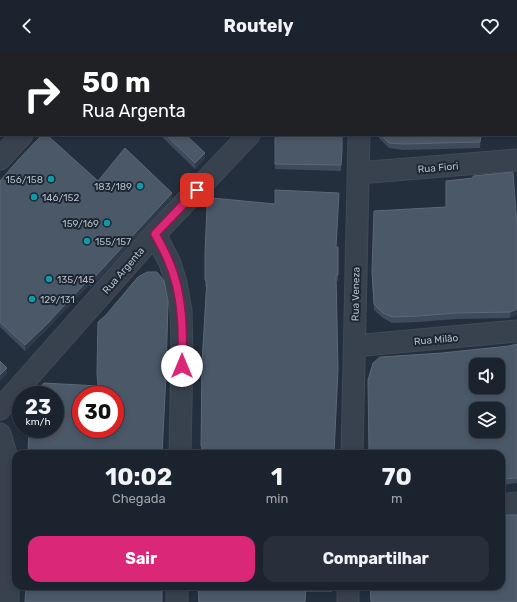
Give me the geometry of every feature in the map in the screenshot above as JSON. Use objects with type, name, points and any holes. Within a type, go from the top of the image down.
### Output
[{"type":"street","points":[[0,159],[21,136]]},
{"type":"street","name":"Rua Argenta","points":[[0,410],[155,234],[248,136]]},
{"type":"street","name":"Rua Veneza","points":[[352,450],[359,136]]},
{"type":"street","name":"Rua Fiori","points":[[358,173],[517,160]]},
{"type":"street","points":[[155,234],[170,263],[181,311],[182,352],[180,450]]},
{"type":"street","name":"Rua Milão","points":[[354,346],[517,331]]},
{"type":"street","points":[[0,434],[8,461],[10,486],[8,602]]},
{"type":"street","points":[[505,504],[517,503]]},
{"type":"street","points":[[177,590],[177,602]]},
{"type":"street","points":[[348,590],[348,602]]},
{"type":"building","points":[[41,136],[48,136],[98,181],[125,148],[172,193],[91,281],[89,279],[25,345],[0,322],[0,181]]},
{"type":"building","points":[[167,136],[187,136],[205,153],[195,163]]},
{"type":"building","points":[[275,136],[342,136],[341,165],[275,164]]},
{"type":"building","points":[[382,136],[481,136],[480,142],[389,143]]},
{"type":"building","points":[[513,172],[517,225],[517,309],[510,312],[456,313],[392,317],[383,313],[374,304],[372,272],[374,211],[446,207],[446,181],[473,178],[473,176]]},
{"type":"building","points":[[275,190],[339,193],[336,247],[338,247],[338,275],[336,275],[338,369],[334,450],[202,450],[202,363],[207,281],[205,280],[205,254],[207,206],[212,198],[275,204]]},
{"type":"building","points":[[147,272],[157,272],[164,281],[168,301],[162,450],[28,450],[29,438],[64,438],[64,386],[41,386],[44,383],[98,386],[98,322],[106,315],[138,277]]},
{"type":"building","points":[[517,344],[517,478],[505,479],[505,450],[369,450],[368,380],[373,363],[380,357],[442,353]]},
{"type":"building","points":[[0,361],[7,368],[0,375]]},
{"type":"building","points":[[505,515],[517,515],[517,602],[371,602],[370,590],[505,590]]},
{"type":"building","points":[[26,590],[162,590],[162,602],[25,602]]},
{"type":"building","points":[[198,590],[306,590],[305,602],[199,602]]},
{"type":"place","name":"156/158","points":[[51,179]]},
{"type":"place","name":"183/189","points":[[140,186]]},
{"type":"place","name":"146/152","points":[[34,197]]},
{"type":"place","name":"159/169","points":[[107,223]]},
{"type":"place","name":"155/157","points":[[87,241]]},
{"type":"place","name":"135/145","points":[[49,279]]},
{"type":"place","name":"129/131","points":[[32,299]]},
{"type":"route","points":[[182,366],[181,311],[176,284],[170,263],[155,234],[197,190]]}]
